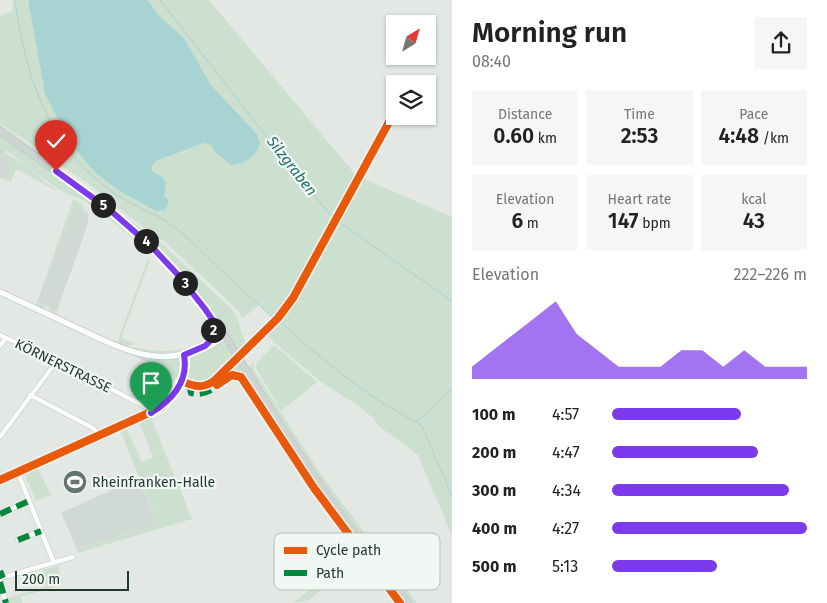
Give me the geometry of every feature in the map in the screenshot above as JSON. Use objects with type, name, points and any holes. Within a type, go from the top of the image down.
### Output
[{"type":"main road","points":[[0,131],[111,211],[148,242],[190,288],[224,337],[282,428],[355,533]]},
{"type":"main road","points":[[398,590],[408,603]]},
{"type":"street","points":[[0,292],[130,351],[151,356],[184,355],[205,346],[210,341],[224,337]]},
{"type":"street","points":[[210,341],[214,322]]},
{"type":"street","name":"KÖRNERSTRASSE","points":[[0,335],[57,361],[140,404],[151,413]]},
{"type":"street","points":[[205,346],[209,347],[224,337]]},
{"type":"street","points":[[0,346],[6,338]]},
{"type":"street","points":[[0,480],[151,413],[166,404],[182,381],[186,370],[184,355]]},
{"type":"street","points":[[0,437],[57,361]]},
{"type":"street","points":[[30,395],[93,428],[98,436]]},
{"type":"street","points":[[18,473],[54,563]]},
{"type":"street","points":[[0,514],[29,501]]},
{"type":"street","points":[[18,540],[41,531]]},
{"type":"street","points":[[1,580],[73,557]]},
{"type":"street","points":[[0,571],[6,603]]},
{"type":"shaded area","points":[[0,147],[4,149],[3,158],[10,168],[7,180],[0,178]]},
{"type":"shaded area","points":[[74,206],[89,213],[87,226],[57,311],[37,302]]},
{"type":"shaded area","points":[[140,477],[140,482],[158,524],[77,549],[61,513]]},
{"type":"green space","points":[[13,0],[28,0],[45,94],[79,154],[96,173],[119,191],[156,211],[168,199],[164,195],[162,177],[152,171],[152,166],[156,161],[164,156],[203,143],[211,145],[215,152],[237,164],[255,154],[257,134],[211,85],[189,49],[159,16],[148,0],[209,0],[355,174],[357,178],[336,216],[337,218],[294,295],[274,319],[259,305],[242,319],[240,313],[228,301],[164,241],[148,231],[86,182],[0,123],[0,16],[12,11]]},
{"type":"green space","points":[[0,124],[165,246],[233,310],[246,343],[238,351],[209,308],[144,235],[0,128]]},
{"type":"green space","points":[[0,134],[83,192],[142,240],[188,289],[202,307],[211,326],[211,334],[207,341],[202,345],[176,352],[158,353],[132,349],[135,347],[167,351],[191,347],[198,343],[207,331],[202,313],[187,292],[142,246],[86,202],[58,189],[0,147]]},
{"type":"green space","points":[[5,153],[27,166],[60,193],[16,169],[11,182],[7,180],[10,168],[3,158]]},
{"type":"green space","points":[[362,178],[452,217],[452,536],[418,455],[380,427],[372,417],[354,403],[321,382],[275,343],[265,332],[297,294]]},
{"type":"green space","points":[[67,197],[75,200],[84,206],[83,210],[74,207],[37,302],[73,200]]},
{"type":"green space","points":[[148,258],[150,260],[121,338],[136,344],[125,347],[50,313],[49,307],[57,311],[56,315],[117,343]]},
{"type":"green space","points":[[37,302],[46,306],[42,309],[36,306]]},
{"type":"green space","points":[[221,342],[227,346],[233,357],[209,381],[204,383],[191,382],[187,377],[189,358]]},
{"type":"green space","points":[[274,345],[317,382],[281,411],[256,368],[257,362]]},
{"type":"green space","points":[[131,354],[154,358],[181,359],[183,372],[180,380]]},
{"type":"green space","points":[[254,360],[255,372],[320,473],[365,533],[358,533],[304,456],[249,368]]},
{"type":"green space","points":[[236,361],[320,488],[354,533],[349,533],[339,520],[278,433],[240,374],[228,376],[205,392],[193,391],[194,387],[207,386]]},
{"type":"green space","points":[[150,415],[192,519],[78,553],[77,549],[158,524],[120,430],[126,427],[142,462],[153,457],[138,420]]},
{"type":"green space","points":[[37,467],[51,495],[36,501],[24,473]]},
{"type":"green space","points":[[58,566],[63,584],[21,597],[22,603],[8,603],[7,598],[46,587],[42,570]]},
{"type":"green space","points":[[309,590],[321,590],[309,600],[293,603]]},
{"type":"green space","points":[[392,590],[396,590],[406,603],[403,603]]},
{"type":"green space","points":[[401,590],[407,590],[417,603],[411,603]]},
{"type":"water","points":[[28,0],[148,0],[159,16],[184,38],[211,85],[257,134],[260,144],[255,153],[245,161],[231,165],[215,152],[211,145],[203,143],[156,161],[152,166],[152,171],[166,182],[164,195],[169,201],[165,210],[156,211],[119,191],[96,173],[79,154],[45,94]]},
{"type":"waterway","points":[[15,0],[19,28],[33,81],[55,130],[70,153],[89,173],[111,191],[159,217],[181,232],[273,317]]},
{"type":"waterway","name":"Silzgraben","points":[[160,0],[284,159],[333,218],[452,301]]},
{"type":"waterway","points":[[278,320],[344,376],[397,412],[416,422]]},
{"type":"waterway","points":[[452,387],[432,409],[416,422],[422,426],[452,496]]},
{"type":"marked path","points":[[189,384],[191,393],[197,394],[213,389]]},
{"type":"marked path","points":[[0,514],[29,501]]},
{"type":"marked path","points":[[18,540],[41,531]]},
{"type":"marked path","points":[[0,571],[3,578]]},
{"type":"marked path","points":[[0,582],[6,603]]},
{"type":"cycle path","points":[[0,480],[162,407],[182,381],[191,385],[203,386],[215,380],[278,318],[293,298],[387,125]]},
{"type":"cycle path","points":[[217,385],[232,375],[241,377],[314,488],[348,533]]},
{"type":"cycle path","points":[[390,590],[400,603]]},
{"type":"place","name":"Rheinfranken-Halle","points":[[75,482]]},
{"type":"route","points":[[56,171],[111,211],[152,247],[194,292],[214,322],[210,341],[205,346],[184,355],[186,370],[182,381],[166,404],[151,413]]}]
